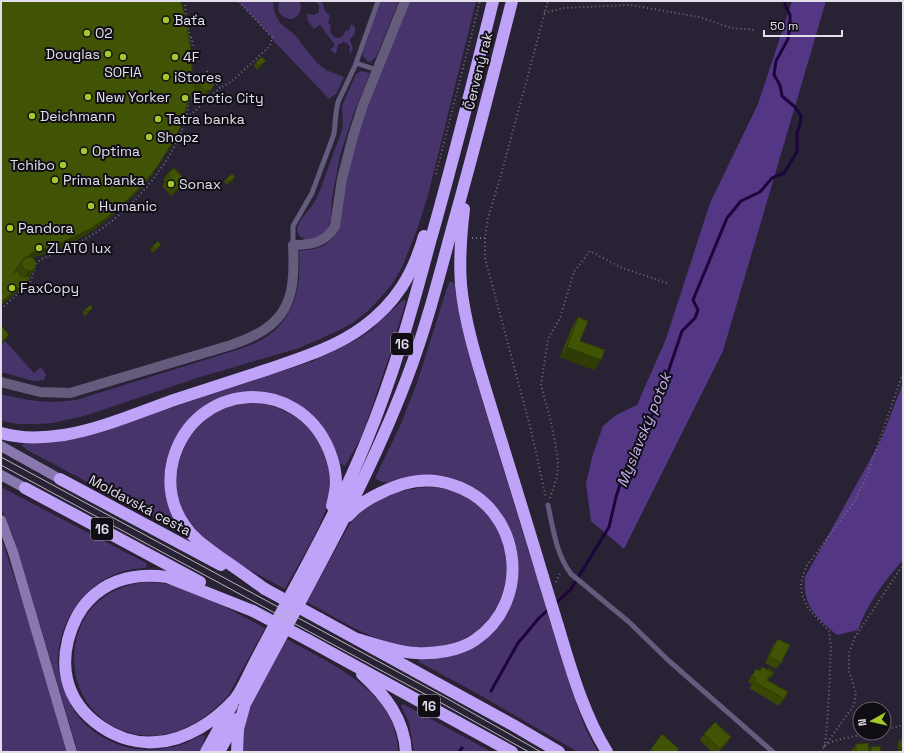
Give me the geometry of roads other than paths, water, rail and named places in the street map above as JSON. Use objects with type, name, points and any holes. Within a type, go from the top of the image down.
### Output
[{"type":"highway","name":"Červený rak","points":[[457,145],[493,1]]},
{"type":"highway","name":"Červený rak","points":[[474,148],[512,1]]},
{"type":"highway","points":[[1,433],[16,436],[41,436],[80,431],[283,364],[311,354],[354,334],[392,301],[409,275],[457,145]]},
{"type":"highway","name":"16","points":[[328,536],[388,384],[406,331],[457,145]]},
{"type":"highway","points":[[474,148],[461,239],[461,285],[464,306],[474,349],[558,626],[584,706],[607,752]]},
{"type":"highway","name":"16","points":[[206,752],[240,701],[328,536],[374,457],[408,377],[432,307],[474,148]]},
{"type":"highway","points":[[265,589],[196,539],[184,526],[175,507],[170,484],[173,459],[185,432],[199,416],[224,402],[240,398],[258,398],[286,404],[303,414],[312,422],[326,442],[336,474],[328,536]]},
{"type":"highway","name":"Moldavská cesta","points":[[60,479],[265,589]]},
{"type":"highway","points":[[328,536],[351,513],[374,497],[400,485],[416,481],[434,480],[462,488],[483,501],[492,510],[505,530],[509,542],[512,553],[513,576],[506,602],[493,624],[474,641],[450,650],[416,653],[392,649],[357,639]]},
{"type":"highway","name":"16","points":[[25,488],[346,660],[512,752]]},
{"type":"highway","points":[[240,701],[196,730],[183,736],[155,742],[128,739],[111,733],[98,724],[79,705],[67,679],[65,658],[67,645],[76,618],[81,609],[90,599],[106,586],[122,579],[152,575],[174,579],[253,611]]},
{"type":"highway","name":"16","points":[[265,589],[513,725],[559,752]]},
{"type":"highway","points":[[346,660],[379,690],[393,708],[401,724],[406,744],[406,752]]},
{"type":"highway","points":[[237,752],[240,701]]},
{"type":"highway","name":"16","points":[[219,752],[240,701]]},
{"type":"street","points":[[1,382],[40,392],[70,393],[231,345],[250,338],[265,330],[272,324],[280,316],[288,301],[293,283],[293,245],[309,244],[323,240],[332,232],[335,226],[342,179],[353,136],[377,70],[405,1]]},
{"type":"street","name":"Moldavská cesta","points":[[1,446],[60,479]]},
{"type":"street","points":[[1,476],[25,488]]},
{"type":"street","points":[[1,520],[72,752]]},
{"type":"lane","points":[[293,245],[293,226],[312,193],[334,134],[338,102],[356,63],[378,1]]},
{"type":"lane","points":[[356,63],[377,70]]},
{"type":"lane","points":[[548,505],[559,550],[565,565],[571,574],[629,622],[711,699],[773,752]]},
{"type":"waterway","name":"Myslavský potok","points":[[554,605],[571,589],[609,527],[623,475],[658,402],[682,331],[695,318],[698,310],[693,300],[727,218],[741,201],[760,192],[772,178],[784,173],[797,152],[797,133],[801,116],[795,107],[782,96],[780,85],[774,75],[776,61],[788,39],[790,26],[790,15],[785,5],[785,1]]},
{"type":"waterway","name":"Myslavský potok","points":[[491,691],[518,643],[539,618],[550,608]]},
{"type":"waterway","name":"Myslavský potok","points":[[459,752],[462,748]]},
{"type":"tram line","points":[[1,457],[448,699],[541,752]]},
{"type":"tram line","points":[[1,465],[529,752]]},
{"type":"place","name":"Baťa","points":[[166,20]]},
{"type":"place","name":"O2","points":[[87,33]]},
{"type":"place","name":"Douglas","points":[[108,54]]},
{"type":"place","name":"SOFIA","points":[[123,57]]},
{"type":"place","name":"4F","points":[[175,57]]},
{"type":"place","name":"iStores","points":[[166,77]]},
{"type":"place","name":"New Yorker","points":[[88,97]]},
{"type":"place","name":"Erotic City","points":[[185,98]]},
{"type":"place","name":"Deichmann","points":[[32,116]]},
{"type":"place","name":"Tatra banka","points":[[158,119]]},
{"type":"place","name":"Shopz","points":[[149,137]]},
{"type":"place","name":"Optima","points":[[84,151]]},
{"type":"place","name":"Tchibo","points":[[63,165]]},
{"type":"place","name":"Prima banka","points":[[55,180]]},
{"type":"place","name":"Sonax","points":[[171,184]]},
{"type":"place","name":"Humanic","points":[[91,206]]},
{"type":"place","name":"Pandora","points":[[10,228]]},
{"type":"place","name":"ZLATO lux","points":[[39,248]]},
{"type":"place","name":"FaxCopy","points":[[12,288]]}]
